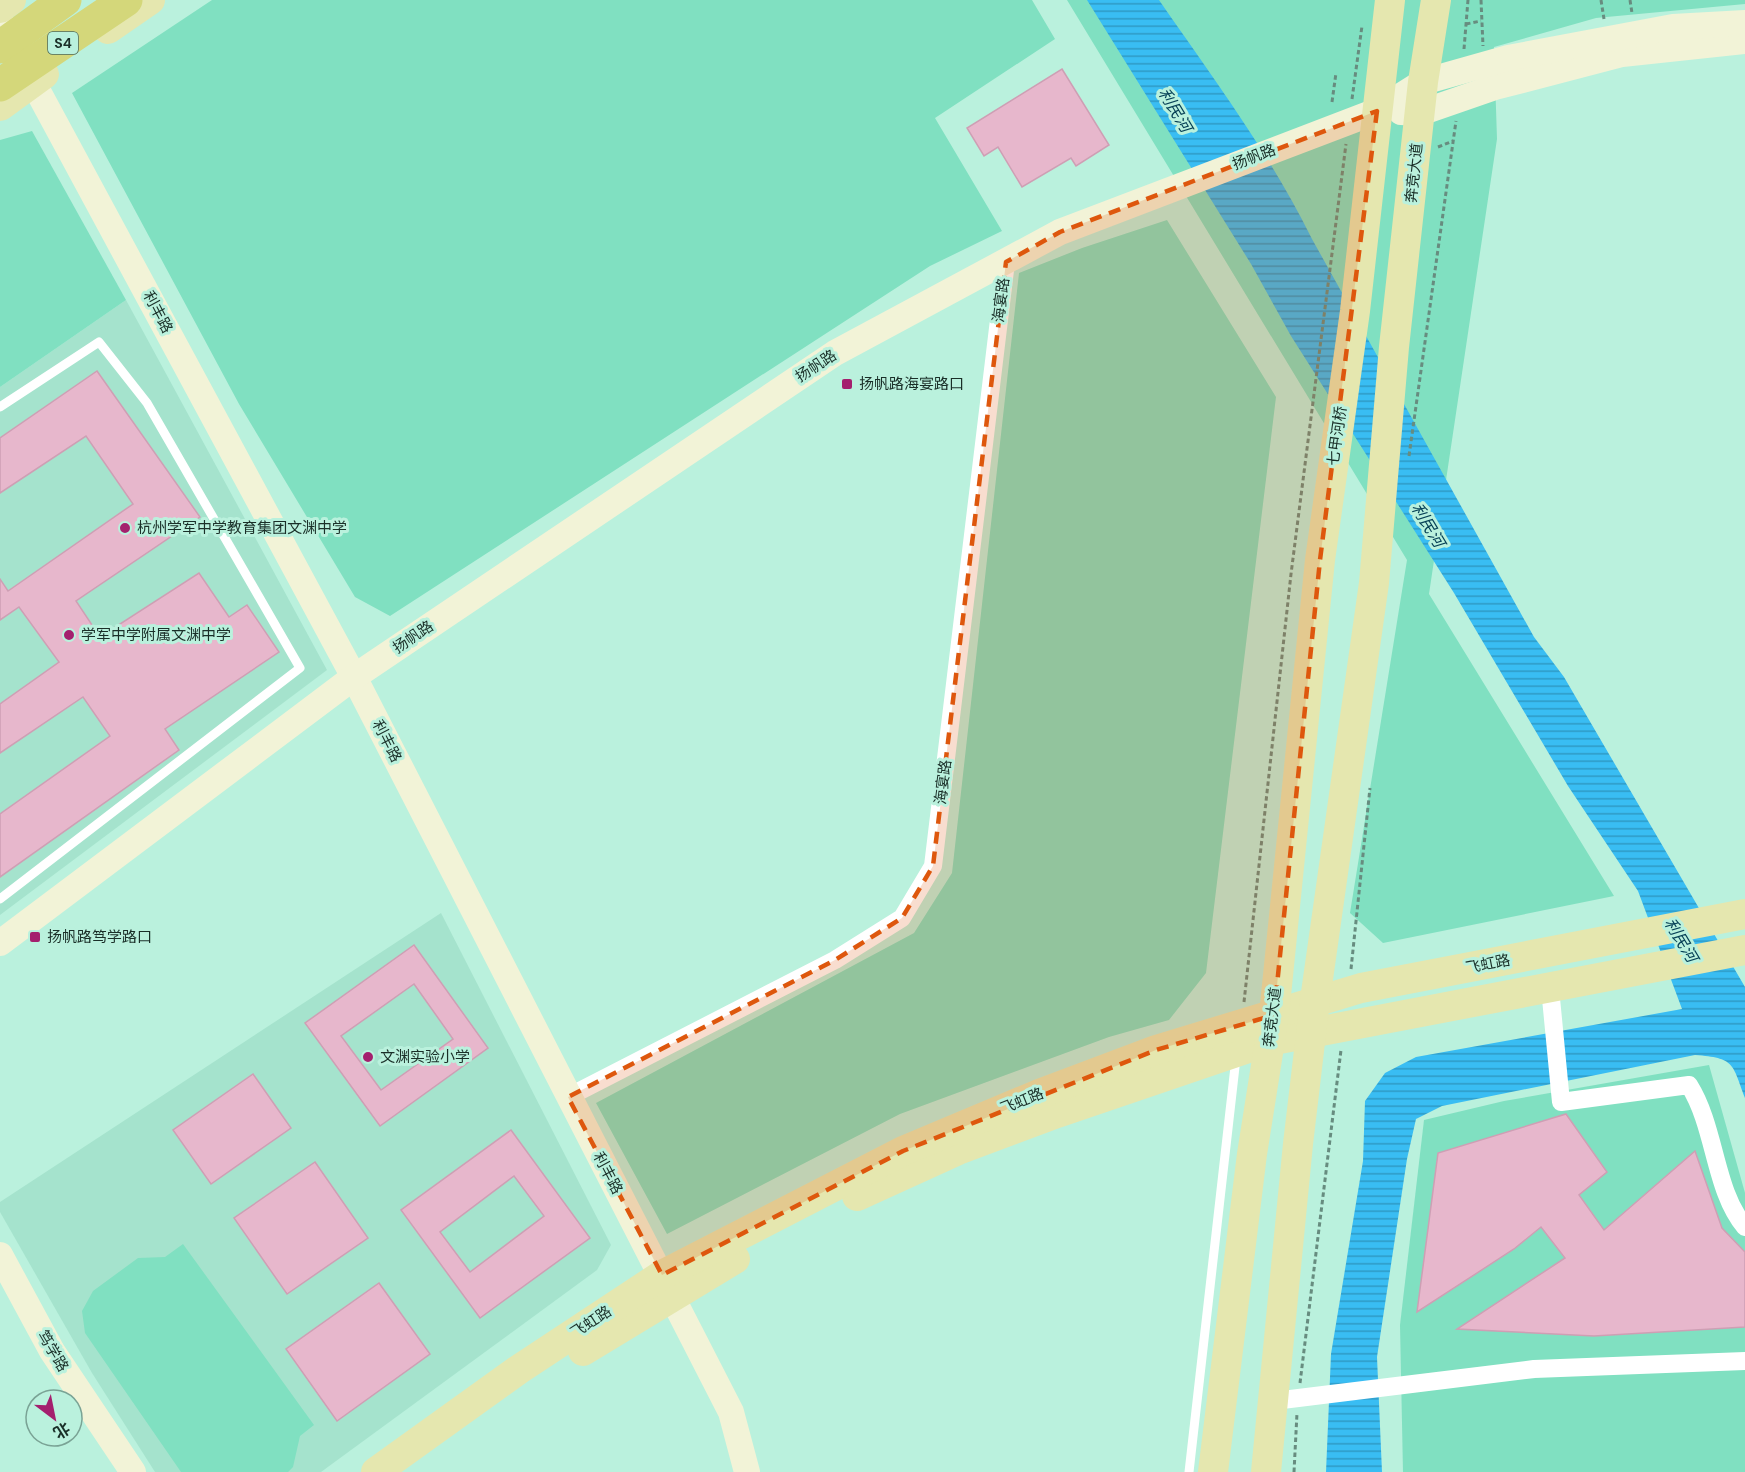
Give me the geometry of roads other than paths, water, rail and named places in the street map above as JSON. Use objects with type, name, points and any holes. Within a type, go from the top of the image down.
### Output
[{"type":"highway","name":"S4","points":[[0,47],[65,0]]},
{"type":"highway","name":"S4","points":[[0,85],[126,0]]},
{"type":"main road","points":[[0,8],[11,0]]},
{"type":"main road","points":[[0,106],[150,0]]},
{"type":"main road","points":[[1377,111],[1390,0]]},
{"type":"main road","name":"奔竞大道","points":[[1315,1000],[1374,583],[1394,347],[1423,82],[1436,0]]},
{"type":"main road","name":"七甲河桥","points":[[1320,560],[1355,311],[1377,111]]},
{"type":"main road","name":"奔竞大道","points":[[1214,1472],[1252,1154],[1271,1028],[1320,560]]},
{"type":"main road","name":"飞虹路","points":[[408,1472],[666,1286],[724,1241],[903,1151],[1039,1094],[1156,1050],[1239,1039],[1271,1028],[1315,1000],[1745,914]]},
{"type":"main road","name":"飞虹路","points":[[1271,1028],[1312,1033],[1745,951]]},
{"type":"main road","points":[[1266,1472],[1286,1400],[1298,1144],[1315,1000]]},
{"type":"main road","name":"飞虹路","points":[[376,1472],[518,1370],[666,1286]]},
{"type":"street","name":"利丰路","points":[[0,21],[354,677],[731,1412],[747,1472]]},
{"type":"street","name":"扬帆路","points":[[0,944],[354,677],[835,353],[1060,232],[1377,111],[1423,82],[1508,58],[1673,27],[1745,23]]},
{"type":"street","points":[[1377,111],[1420,113],[1495,87],[1622,54],[1745,41]]},
{"type":"street","name":"海宴路","points":[[568,1097],[835,960],[902,918],[933,866],[1006,262]]},
{"type":"street","points":[[1550,988],[1561,1102],[1689,1085],[1701,1105],[1733,1212],[1745,1227]]},
{"type":"street","name":"笃学路","points":[[0,1256],[52,1352],[133,1472]]},
{"type":"street","points":[[1286,1400],[1534,1369],[1745,1360]]},
{"type":"lane","points":[[0,407],[99,342],[147,402],[300,668],[0,899]]},
{"type":"lane","points":[[1189,1472],[1239,1039]]},
{"type":"water","name":"利民河","points":[[1087,0],[1159,0],[1240,117],[1296,208],[1534,637],[1564,677],[1745,987],[1745,1098],[1730,1064],[1718,1058],[1695,1055],[1442,1106],[1416,1119],[1407,1159],[1377,1357],[1382,1472],[1326,1472],[1331,1354],[1363,1161],[1365,1101],[1385,1073],[1416,1057],[1682,1009],[1638,891],[1568,786],[1454,593],[1291,336],[1251,264]]},
{"type":"place","name":"扬帆路海宴路口","points":[[847,384]]},
{"type":"place","name":"杭州学军中学教育集团文渊中学","points":[[125,528]]},
{"type":"place","name":"学军中学附属文渊中学","points":[[69,635]]},
{"type":"place","name":"扬帆路笃学路口","points":[[35,937]]},
{"type":"place","name":"文渊实验小学","points":[[368,1057]]}]
